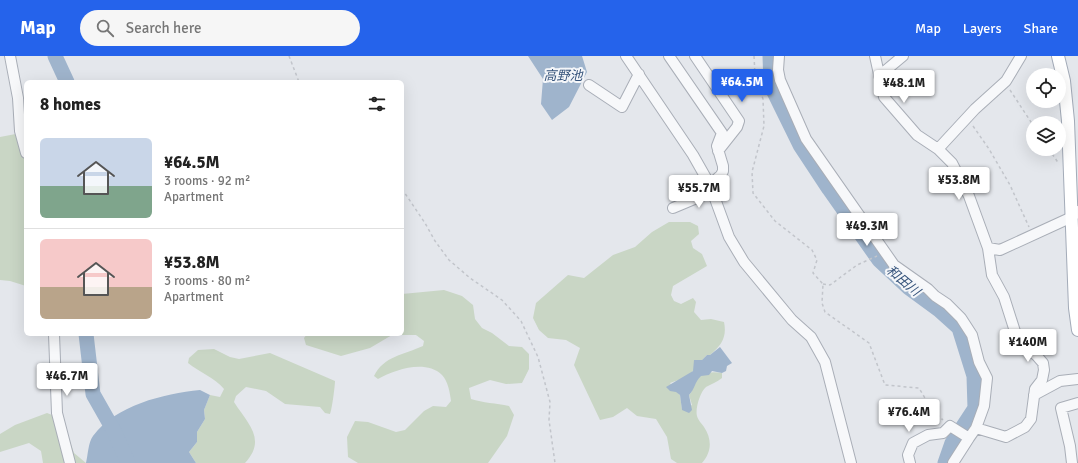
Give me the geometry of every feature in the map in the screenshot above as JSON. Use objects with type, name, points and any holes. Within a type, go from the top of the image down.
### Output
[{"type":"main road","points":[[1058,56],[1064,81],[1075,214],[1075,308],[1078,330]]},
{"type":"street","points":[[10,56],[18,98],[20,131],[24,146]]},
{"type":"street","points":[[626,56],[640,74],[693,155],[710,187],[729,237],[744,262],[792,320],[811,337],[825,362],[851,463]]},
{"type":"street","points":[[670,56],[722,133],[717,146],[724,166],[721,175],[704,195],[673,208]]},
{"type":"street","points":[[695,56],[739,121],[738,127],[718,151]]},
{"type":"street","points":[[779,56],[778,70],[780,80],[806,139],[894,265],[947,304],[961,318],[972,335],[979,362],[987,378],[984,406],[976,428],[953,463]]},
{"type":"street","points":[[875,56],[884,97],[917,135],[938,149],[952,163],[969,196],[988,248],[992,275],[1004,297],[1019,344],[1036,355],[1043,362],[1043,375],[1035,389],[1032,419],[1025,427],[1006,437],[976,428]]},
{"type":"street","points":[[879,76],[903,56]]},
{"type":"street","points":[[938,149],[967,118],[1006,81],[1021,56]]},
{"type":"street","points":[[589,85],[622,107],[640,74]]},
{"type":"street","points":[[988,248],[1000,250],[1075,214]]},
{"type":"street","points":[[54,336],[57,414],[70,463]]},
{"type":"street","points":[[1034,395],[1060,381],[1078,380]]},
{"type":"street","points":[[1072,463],[1070,446],[1061,408],[1078,404]]},
{"type":"street","points":[[910,463],[908,455],[913,443],[928,435],[944,433],[950,426],[969,438]]},
{"type":"path","points":[[289,56],[298,80]]},
{"type":"path","points":[[754,56],[755,75],[763,99],[764,126],[752,172],[753,193],[776,221],[812,250],[817,260],[813,273],[823,284],[830,285],[857,264],[871,260]]},
{"type":"path","points":[[1006,81],[1010,90],[1027,116]]},
{"type":"path","points":[[967,118],[990,149],[1010,185],[1033,234]]},
{"type":"path","points":[[404,192],[449,260],[470,278],[502,300],[521,321],[538,357],[550,402],[550,435],[555,463]]},
{"type":"path","points":[[823,284],[822,303],[825,312],[869,343],[885,385],[919,388],[932,410],[950,426]]},
{"type":"green space","points":[[24,132],[24,285],[10,281],[0,280],[0,137]]},
{"type":"green space","points":[[669,222],[690,222],[698,226],[699,234],[691,241],[693,248],[702,254],[707,266],[673,286],[671,295],[674,301],[681,304],[693,298],[696,302],[694,312],[701,320],[711,319],[724,322],[725,327],[723,340],[714,351],[710,355],[707,355],[689,375],[670,383],[680,395],[682,410],[692,405],[689,395],[697,379],[703,374],[710,372],[722,373],[722,378],[704,389],[697,405],[698,417],[707,432],[710,441],[708,454],[702,463],[677,463],[671,459],[667,437],[656,419],[637,416],[627,408],[613,417],[600,420],[574,365],[580,348],[566,340],[548,338],[539,330],[533,318],[536,303],[568,275],[584,278],[613,255],[635,247],[652,232]]},
{"type":"green space","points":[[444,290],[462,296],[473,305],[475,319],[482,328],[492,333],[509,346],[522,347],[529,354],[529,369],[522,383],[506,384],[490,380],[469,388],[471,399],[509,406],[514,415],[507,436],[488,463],[358,463],[348,457],[347,437],[355,421],[368,422],[396,432],[405,430],[424,411],[433,406],[446,407],[451,401],[444,378],[435,370],[419,367],[393,372],[378,379],[374,376],[378,369],[389,360],[423,346],[424,341],[416,335],[404,335],[404,294]]},
{"type":"green space","points":[[306,336],[390,336],[370,348],[341,356],[306,345],[304,338]]},
{"type":"green space","points":[[214,349],[230,357],[239,359],[270,353],[335,381],[330,414],[325,413],[320,407],[285,404],[266,391],[246,387],[236,396],[234,402],[253,432],[255,446],[251,454],[245,463],[196,463],[189,452],[197,442],[197,432],[205,419],[204,410],[210,395],[220,397],[224,389],[188,363],[189,358],[198,350]]},
{"type":"green space","points":[[47,413],[62,419],[74,453],[86,463],[43,463],[41,451],[29,443],[0,452],[0,434],[15,425]]},
{"type":"water","name":"高野池","points":[[528,56],[582,56],[587,72],[569,107],[552,120],[541,104],[543,79]]},
{"type":"water","points":[[720,347],[732,363],[727,366],[726,371],[722,373],[712,371],[709,375],[701,376],[689,395],[692,410],[689,413],[682,410],[680,395],[676,392],[670,391],[666,387],[693,371],[694,360],[702,360]]},
{"type":"water","points":[[200,390],[210,395],[204,410],[205,419],[197,432],[197,442],[189,452],[196,463],[86,463],[91,439],[103,425],[114,416],[141,403],[156,398]]},
{"type":"waterway","points":[[55,56],[66,80]]},
{"type":"waterway","name":"和田川","points":[[770,56],[771,86],[800,145],[829,189],[879,260],[909,288],[939,310],[959,328],[974,376],[975,408],[952,443],[945,463]]},
{"type":"waterway","points":[[86,336],[93,394],[114,431],[128,463]]}]
